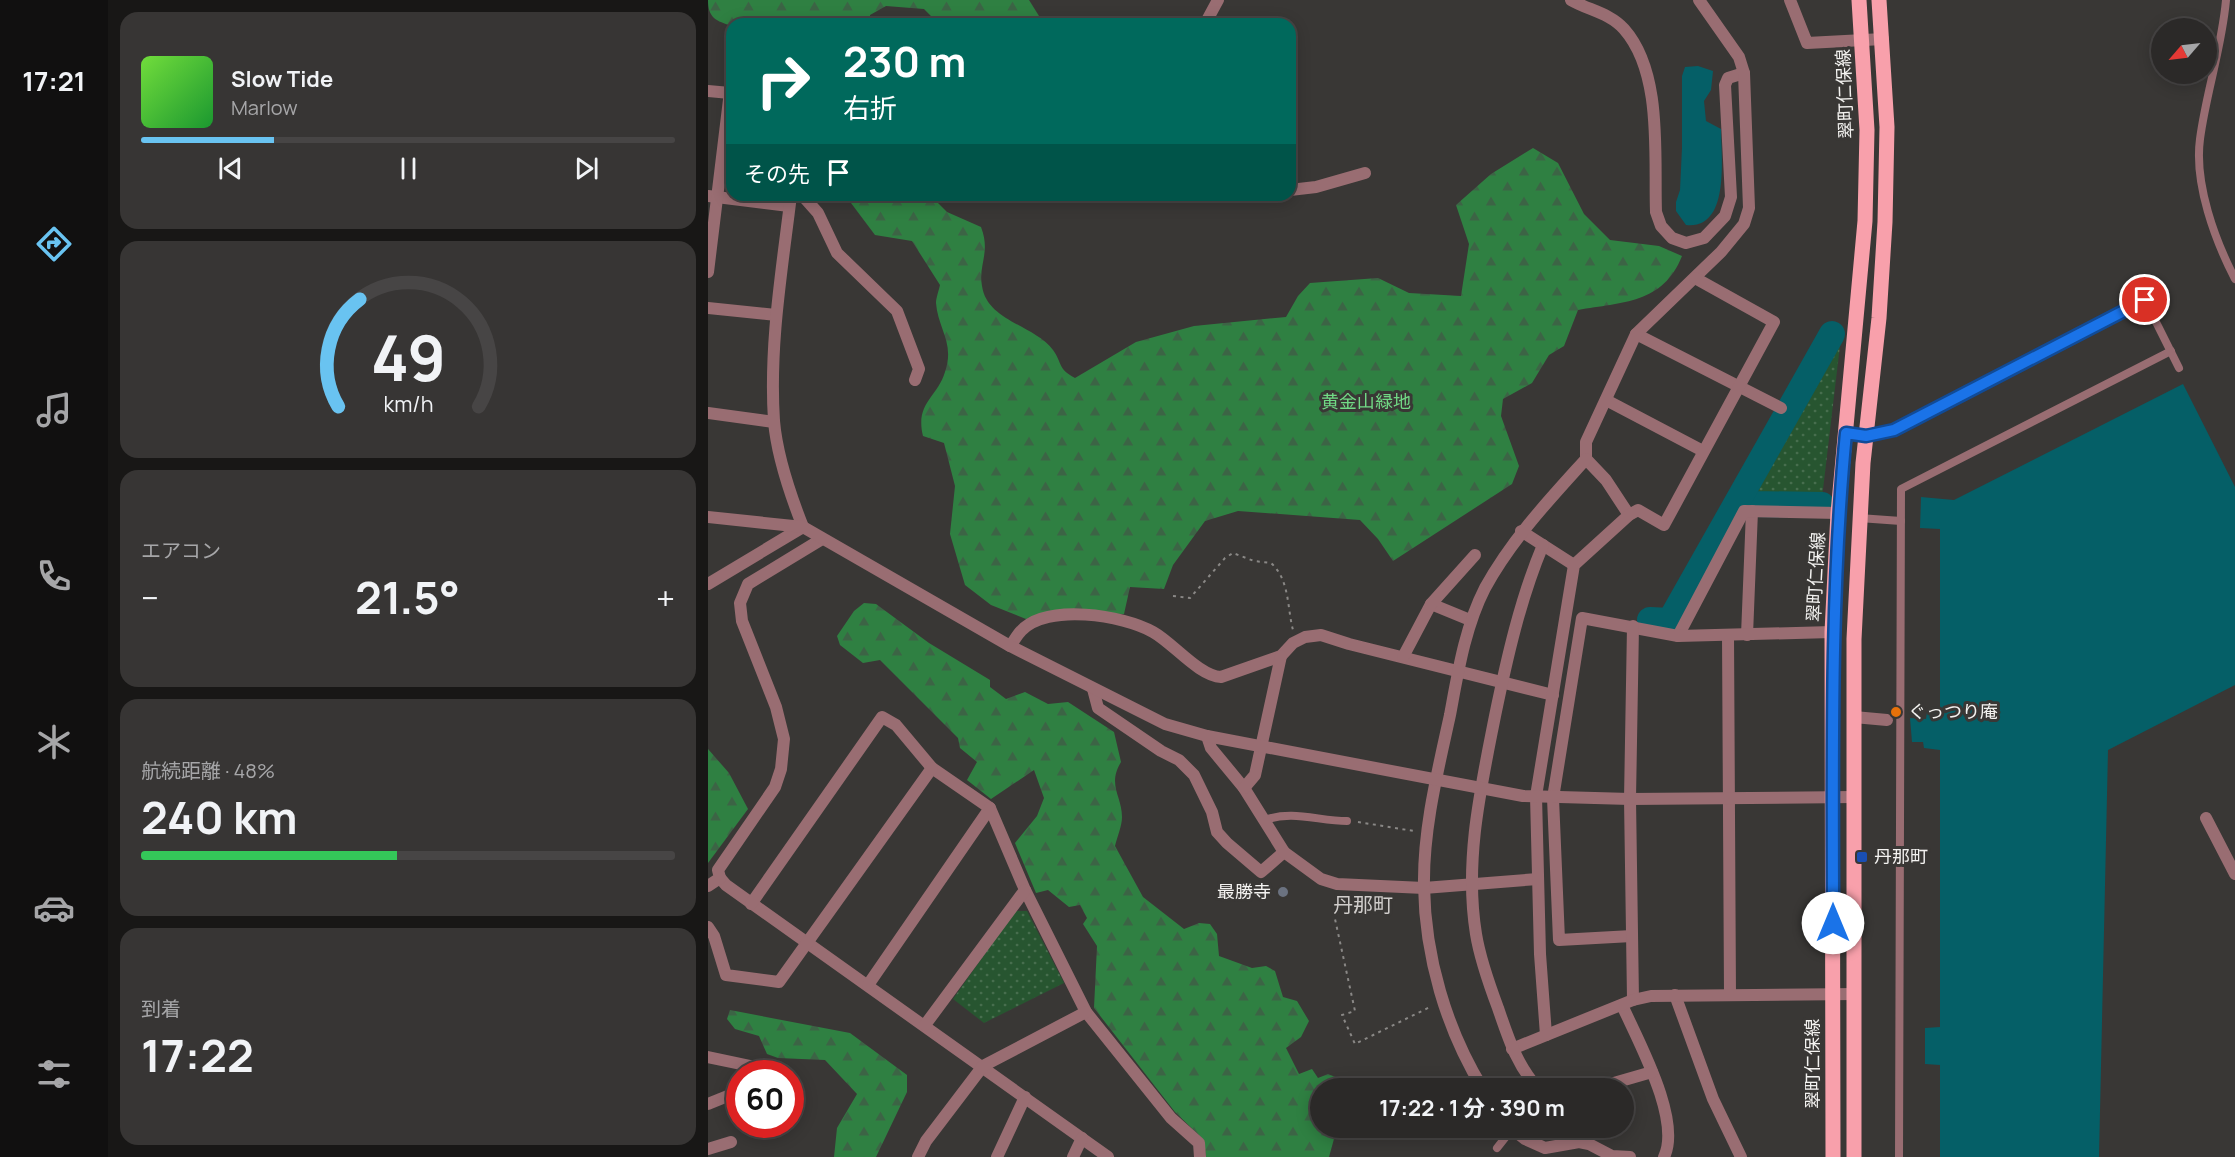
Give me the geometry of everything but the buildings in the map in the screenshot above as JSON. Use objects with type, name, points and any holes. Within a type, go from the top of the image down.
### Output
[{"type":"main road","name":"翠町仁保線","points":[[1833,1157],[1832,632],[1838,513],[1866,221],[1867,130],[1859,0]]},
{"type":"main road","points":[[1854,1157],[1854,639],[1859,518],[1885,222],[1887,126],[1879,0]]},
{"type":"street","points":[[1208,18],[1218,0]]},
{"type":"street","points":[[1571,0],[1602,13],[1623,28],[1642,56],[1653,98],[1656,212],[1661,225],[1672,238],[1686,243],[1704,238],[1725,216],[1731,197],[1725,85],[1728,78],[1744,74]]},
{"type":"street","points":[[1478,1078],[1442,1000],[1428,941],[1424,888],[1436,780],[1458,672],[1470,620],[1486,588],[1521,531],[1586,459],[1586,442],[1636,334],[1695,278],[1743,224],[1749,208],[1744,74],[1739,57],[1699,0]]},
{"type":"street","points":[[1790,0],[1807,44],[1883,39]]},
{"type":"street","points":[[708,90],[726,92]]},
{"type":"street","points":[[708,272],[713,196],[726,138]]},
{"type":"street","points":[[1296,189],[1316,187],[1365,173]]},
{"type":"street","points":[[790,201],[776,315],[774,422],[787,485],[803,527]]},
{"type":"street","points":[[807,201],[818,213],[837,253],[897,311],[919,369],[915,380]]},
{"type":"street","points":[[1546,1035],[1536,796],[1574,565],[1629,515],[1638,510],[1664,525],[1703,451],[1741,387],[1774,322],[1695,278]]},
{"type":"street","points":[[1846,433],[1866,436],[1894,430],[2145,300]]},
{"type":"street","points":[[708,308],[776,315]]},
{"type":"street","points":[[1636,334],[1781,408]]},
{"type":"street","points":[[1855,340],[1876,342]]},
{"type":"street","points":[[1606,400],[1703,451]]},
{"type":"street","points":[[708,413],[774,422]]},
{"type":"street","points":[[1586,459],[1606,480],[1629,515]]},
{"type":"street","points":[[1678,636],[1744,511],[1838,513]]},
{"type":"street","points":[[1747,635],[1752,511]]},
{"type":"street","points":[[708,517],[803,527],[1010,646],[1093,689],[1165,724],[1208,736],[1436,780],[1553,798],[1854,797]]},
{"type":"street","points":[[708,584],[803,527]]},
{"type":"street","points":[[1521,531],[1574,565]]},
{"type":"street","points":[[822,539],[748,584],[740,603],[742,621],[776,707],[784,739],[782,769],[775,787],[718,870],[720,878],[806,945],[925,1025],[1108,1157]]},
{"type":"street","points":[[1529,1078],[1521,1069],[1512,1048],[1488,980],[1476,933],[1473,885],[1474,833],[1502,683],[1526,585],[1543,545]]},
{"type":"street","points":[[1403,657],[1431,604],[1475,555]]},
{"type":"street","points":[[1431,604],[1470,620]]},
{"type":"street","points":[[1010,646],[1022,630],[1056,616],[1107,616],[1142,627],[1167,641],[1189,660],[1215,677],[1221,677],[1281,656],[1293,643],[1305,637],[1321,635],[1553,695]]},
{"type":"street","points":[[1632,936],[1559,939],[1553,798],[1582,618],[1678,636],[1832,632]]},
{"type":"street","points":[[1633,626],[1630,799],[1632,936],[1627,1003],[1664,1104],[1668,1149],[1664,1157]]},
{"type":"street","points":[[1728,635],[1730,995]]},
{"type":"street","points":[[1244,788],[1255,775],[1281,656]]},
{"type":"street","points":[[1093,689],[1098,708],[1161,751],[1179,760],[1194,775],[1212,813],[1217,832],[1227,843],[1261,872],[1284,852]]},
{"type":"street","points":[[751,904],[882,717],[896,725],[932,768],[990,808],[1025,890],[1086,1012],[1170,1118],[1199,1143],[1200,1157]]},
{"type":"street","points":[[1854,717],[1887,720]]},
{"type":"street","points":[[1208,736],[1218,759],[1244,788],[1284,852],[1313,874],[1337,884],[1424,888],[1538,879]]},
{"type":"street","points":[[708,927],[714,936],[726,975],[779,982],[932,768]]},
{"type":"street","points":[[868,985],[990,808]]},
{"type":"street","points":[[2206,818],[2235,874]]},
{"type":"street","points":[[708,886],[720,878]]},
{"type":"street","points":[[925,1025],[1025,890]]},
{"type":"street","points":[[1512,1048],[1627,1003],[1651,996],[1855,994]]},
{"type":"street","points":[[1675,995],[1713,1099],[1741,1157]]},
{"type":"street","points":[[918,1157],[926,1141],[983,1066],[1086,1012]]},
{"type":"street","points":[[708,1057],[726,1061]]},
{"type":"street","points":[[1631,1078],[1652,1072]]},
{"type":"street","points":[[708,1104],[726,1097]]},
{"type":"street","points":[[997,1157],[1025,1097]]},
{"type":"street","points":[[1073,1157],[1082,1138]]},
{"type":"street","points":[[1524,1138],[1544,1153],[1579,1142],[1589,1144],[1612,1156],[1630,1157]]},
{"type":"street","points":[[708,1149],[731,1142]]},
{"type":"lane","points":[[2226,0],[2199,142],[2203,197],[2222,254],[2235,279]]},
{"type":"lane","points":[[2145,300],[2179,368]]},
{"type":"lane","points":[[1899,1157],[1901,489],[2171,351]]},
{"type":"lane","points":[[1859,518],[1900,521]]},
{"type":"lane","points":[[1266,820],[1286,814],[1333,822],[1347,821]]},
{"type":"lane","points":[[1497,1148],[1504,1138]]},
{"type":"path","points":[[1173,597],[1190,598],[1225,558],[1233,553],[1254,561],[1271,563],[1280,574],[1286,587],[1293,643]]},
{"type":"path","points":[[1347,821],[1429,834]]},
{"type":"path","points":[[1337,884],[1335,919],[1355,1011],[1342,1016],[1355,1044],[1442,1000]]},
{"type":"green space","points":[[708,0],[1029,0],[1040,18],[933,18],[924,9],[886,6],[870,15],[870,18],[726,18],[726,24],[714,18],[708,6]]},
{"type":"green space","name":"黄金山緑地","points":[[1533,148],[1558,163],[1584,214],[1610,240],[1659,246],[1682,256],[1674,272],[1664,284],[1652,292],[1625,302],[1578,310],[1564,346],[1549,355],[1532,383],[1503,399],[1501,416],[1519,466],[1512,484],[1393,561],[1378,539],[1360,520],[1238,511],[1205,521],[1173,565],[1164,589],[1130,587],[1124,614],[1072,613],[1026,619],[991,605],[965,585],[950,534],[955,486],[944,443],[923,436],[921,425],[924,408],[941,381],[948,362],[947,344],[936,303],[940,285],[912,241],[875,235],[850,201],[936,201],[947,212],[981,227],[985,251],[981,278],[986,298],[1002,315],[1045,342],[1053,350],[1063,368],[1075,378],[1136,342],[1194,326],[1286,317],[1298,296],[1310,283],[1378,278],[1409,293],[1461,296],[1469,244],[1456,205],[1491,174]]},
{"type":"green space","points":[[1837,337],[1841,337],[1822,498],[1757,497],[1752,493]]},
{"type":"green space","points":[[864,603],[876,604],[929,643],[990,680],[990,687],[1006,699],[1025,692],[1048,704],[1068,702],[1114,732],[1121,762],[1115,777],[1115,784],[1122,817],[1115,846],[1143,897],[1184,929],[1199,923],[1210,924],[1217,934],[1219,956],[1252,968],[1266,966],[1275,971],[1283,997],[1297,1001],[1309,1021],[1301,1037],[1286,1048],[1299,1074],[1312,1069],[1318,1078],[1310,1078],[1310,1138],[1334,1138],[1329,1157],[1206,1157],[1204,1140],[1175,1112],[1094,1008],[1097,946],[1083,924],[1087,918],[1080,905],[1069,907],[1048,890],[1036,893],[1015,843],[1037,816],[1044,798],[1034,770],[991,799],[967,780],[977,762],[960,748],[958,738],[880,660],[863,663],[840,645],[837,636],[854,611]]},
{"type":"green space","points":[[708,749],[729,773],[748,809],[708,863]]},
{"type":"green space","points":[[1015,911],[1027,911],[1064,983],[984,1023],[953,999]]},
{"type":"green space","points":[[730,1010],[850,1033],[907,1075],[907,1092],[876,1157],[834,1157],[837,1128],[857,1094],[825,1060],[778,1058],[767,1054],[759,1036],[735,1029],[727,1019]]},
{"type":"green space","points":[[1328,1074],[1338,1078],[1318,1078]]},
{"type":"water","points":[[1698,66],[1713,71],[1711,90],[1704,101],[1706,121],[1721,129],[1722,173],[1717,204],[1710,216],[1700,223],[1686,225],[1676,211],[1680,190],[1682,148],[1682,76],[1685,67]]},
{"type":"water","points":[[2183,384],[2235,487],[2235,685],[2108,750],[2099,1157],[1940,1157],[1940,1065],[1925,1064],[1925,1028],[1940,1027],[1940,750],[1924,748],[1923,742],[1912,742],[1910,718],[1926,719],[1927,712],[1940,711],[1940,529],[1920,528],[1921,497],[1954,500]]},
{"type":"waterway","points":[[1650,620],[1670,621],[1832,334]]},
{"type":"waterway","points":[[1739,500],[1754,504],[1822,505]]},
{"type":"place","name":"ぐっつり庵","points":[[1896,712]]},
{"type":"place","name":"丹那町","points":[[1862,857]]},
{"type":"place","name":"最勝寺","points":[[1283,892]]},
{"type":"district","name":"丹那町","points":[[1363,905]]},
{"type":"route","points":[[1833,923],[1832,632],[1838,513],[1846,433],[1866,436],[1894,430],[2145,300]]}]
